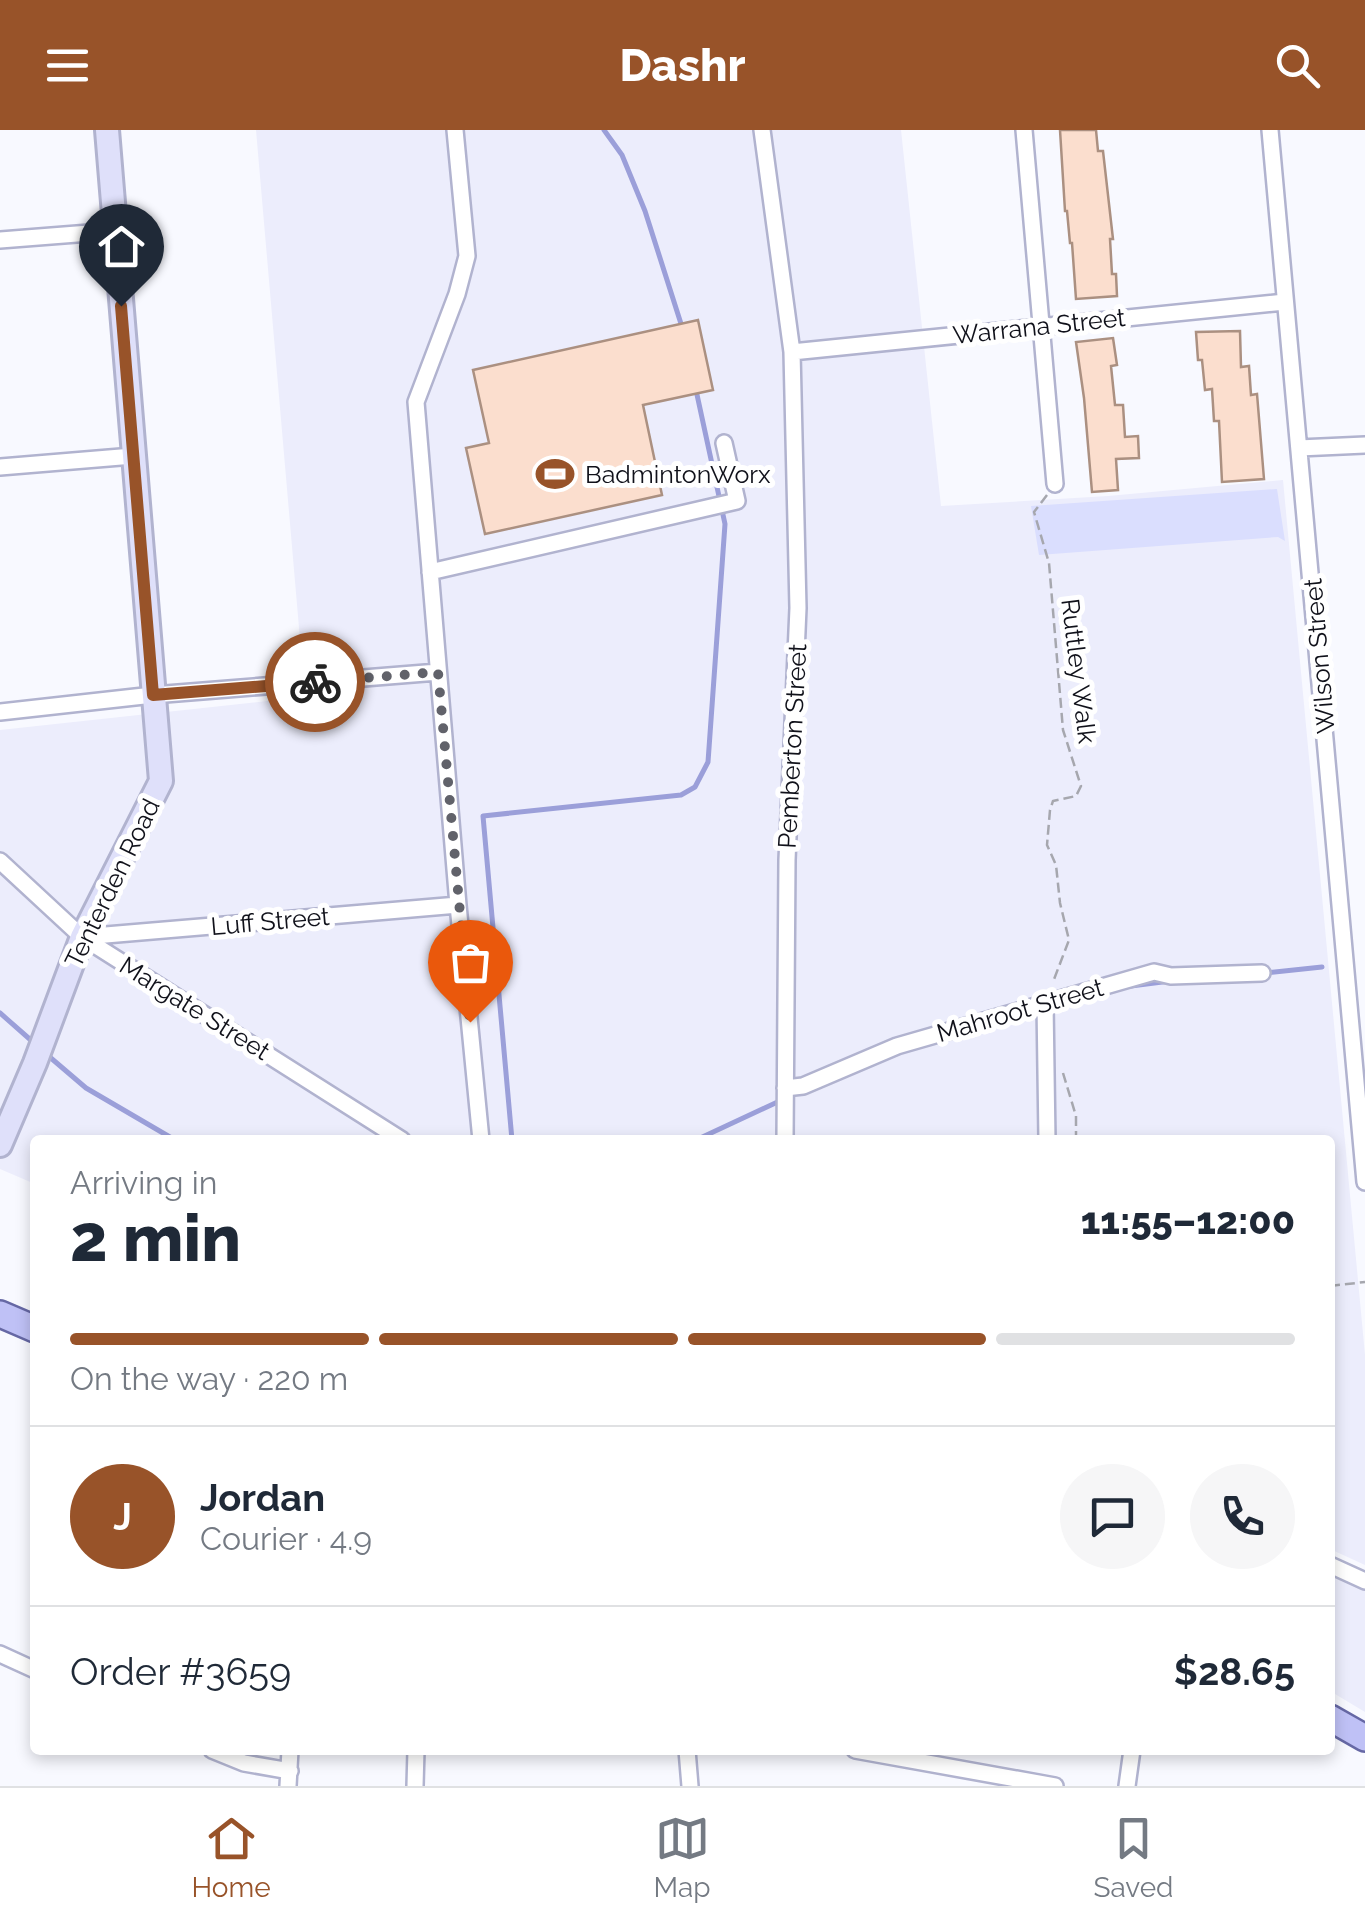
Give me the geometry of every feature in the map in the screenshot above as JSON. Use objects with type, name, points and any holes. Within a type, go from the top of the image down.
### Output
[{"type":"main road","points":[[0,1314],[30,1327]]},
{"type":"main road","points":[[1335,1721],[1365,1738]]},
{"type":"street","name":"Tenterden Road","points":[[0,1145],[82,937],[161,781],[108,130]]},
{"type":"street","points":[[455,130],[467,256],[457,294],[416,402],[481,1135]]},
{"type":"street","name":"Pemberton Street","points":[[762,130],[792,352],[798,608],[786,860],[785,1135]]},
{"type":"street","points":[[1024,130],[1055,484]]},
{"type":"street","name":"Wilson Street","points":[[1270,130],[1365,1182]]},
{"type":"street","points":[[0,240],[114,232]]},
{"type":"street","name":"Warrana Street","points":[[792,352],[1285,302]]},
{"type":"street","points":[[430,572],[737,502],[724,443]]},
{"type":"street","points":[[1299,448],[1365,444]]},
{"type":"street","points":[[0,467],[134,456]]},
{"type":"street","points":[[0,712],[153,695],[438,672]]},
{"type":"street","name":"Margate Street","points":[[0,861],[82,937],[394,1135]]},
{"type":"street","name":"Luff Street","points":[[82,937],[458,905]]},
{"type":"street","name":"Mahroot Street","points":[[786,1088],[803,1086],[897,1046],[1154,972],[1171,976],[1262,973]]},
{"type":"street","points":[[1047,1135],[1050,1002]]},
{"type":"street","points":[[1335,1567],[1365,1581]]},
{"type":"street","points":[[0,1654],[30,1668]]},
{"type":"street","points":[[223,1755],[289,1779]]},
{"type":"street","points":[[415,1786],[416,1755]]},
{"type":"street","points":[[687,1755],[690,1786]]},
{"type":"street","points":[[884,1755],[1055,1786]]},
{"type":"street","points":[[1127,1786],[1131,1755]]},
{"type":"path","name":"Ruttley Walk","points":[[1050,1002],[1052,985],[1069,940],[1056,866],[1047,845],[1050,810],[1054,801],[1076,796],[1080,786],[1063,730],[1049,563],[1034,512],[1055,484]]},
{"type":"path","points":[[1063,1073],[1076,1116],[1076,1135]]},
{"type":"path","points":[[1335,1285],[1365,1282]]},
{"type":"shaded area","points":[[256,130],[901,130],[941,506],[1283,480],[1365,1355],[1365,1565],[1335,1551],[1335,1135],[30,1135],[30,1182],[0,1169],[0,730],[305,697]]},
{"type":"shaded area","points":[[1277,489],[1285,541],[1278,537],[1039,555],[1031,506]]},
{"type":"shaded area","points":[[1335,1572],[1365,1587],[1365,1712],[1335,1694]]},
{"type":"building","points":[[1060,130],[1096,130],[1098,151],[1103,151],[1117,296],[1076,299]]},
{"type":"building","points":[[698,320],[713,390],[643,405],[662,495],[485,534],[466,448],[489,443],[473,370]]},
{"type":"building","points":[[1240,331],[1241,367],[1249,366],[1251,395],[1257,394],[1264,479],[1222,482],[1219,421],[1214,421],[1212,389],[1205,390],[1196,332]]},
{"type":"building","points":[[1113,338],[1117,365],[1111,366],[1115,405],[1123,405],[1125,437],[1138,436],[1139,458],[1116,459],[1118,490],[1092,492],[1076,342]]},
{"type":"waterway","points":[[604,130],[622,155],[645,211],[683,330]]},
{"type":"waterway","points":[[512,1135],[483,816],[681,795],[695,787],[708,762],[725,524],[696,390]]},
{"type":"waterway","points":[[1265,973],[1322,967]]},
{"type":"waterway","points":[[1131,986],[1170,981]]},
{"type":"waterway","points":[[0,1013],[33,1042]]},
{"type":"waterway","points":[[45,1053],[86,1088],[166,1135]]},
{"type":"waterway","points":[[707,1135],[784,1099]]},
{"type":"way so far","points":[[315,682],[438,672],[470,1022]]},
{"type":"place","name":"BadmintonWorx","points":[[555,474]]},
{"type":"route","points":[[121,306],[153,695],[315,682]]}]
